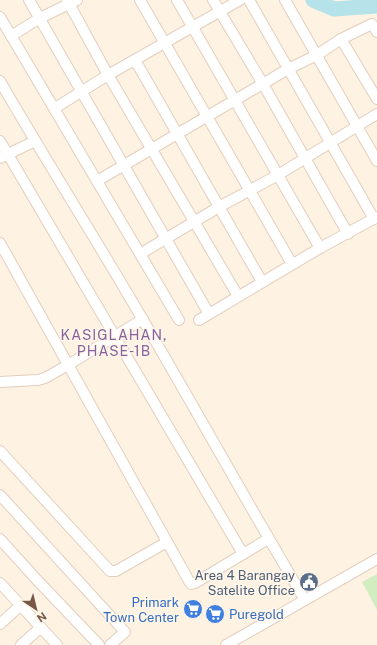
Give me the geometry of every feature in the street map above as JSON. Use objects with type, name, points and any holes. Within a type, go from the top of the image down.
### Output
[{"type":"street","points":[[29,0],[210,314]]},
{"type":"street","points":[[140,0],[292,264]]},
{"type":"street","points":[[177,0],[320,248]]},
{"type":"street","points":[[213,0],[306,158],[348,234]]},
{"type":"street","points":[[55,108],[108,75],[240,0]]},
{"type":"street","points":[[199,320],[292,264],[375,218],[330,143],[249,0]]},
{"type":"street","points":[[285,0],[318,55],[377,161]]},
{"type":"street","points":[[11,36],[71,1],[108,75],[238,296]]},
{"type":"street","points":[[0,16],[179,320]]},
{"type":"street","points":[[97,180],[288,69],[318,55],[341,39],[372,24],[377,32]]},
{"type":"street","points":[[341,39],[377,99]]},
{"type":"street","points":[[135,60],[262,282]]},
{"type":"street","points":[[0,81],[143,319],[268,539],[305,600]]},
{"type":"street","points":[[140,254],[219,207],[278,175],[377,114]]},
{"type":"street","points":[[4,156],[35,140]]},
{"type":"street","points":[[0,141],[4,156],[115,336],[243,554]]},
{"type":"street","points":[[0,243],[4,258],[68,366],[189,582],[191,584],[194,583],[268,539]]},
{"type":"street","points":[[0,382],[42,379],[68,366],[143,319]]},
{"type":"street","points":[[0,452],[110,570],[116,572],[166,542]]},
{"type":"street","points":[[0,495],[125,632],[110,645]]},
{"type":"street","points":[[0,539],[99,645]]},
{"type":"street","points":[[226,645],[377,560]]},
{"type":"street","points":[[1,586],[21,605],[57,645]]},
{"type":"street","points":[[0,624],[21,605]]},
{"type":"street","points":[[21,645],[41,627]]},
{"type":"green space","points":[[377,574],[377,610],[362,582]]},
{"type":"waterway","points":[[313,0],[334,9],[377,6]]},
{"type":"place","name":"Area 4 Barangay Satelite Office","points":[[309,582]]},
{"type":"place","name":"Primark Town Center","points":[[193,609]]},
{"type":"place","name":"Puregold","points":[[215,614]]},
{"type":"district","name":"KASIGLAHAN, PHASE-1B","points":[[114,344]]}]
